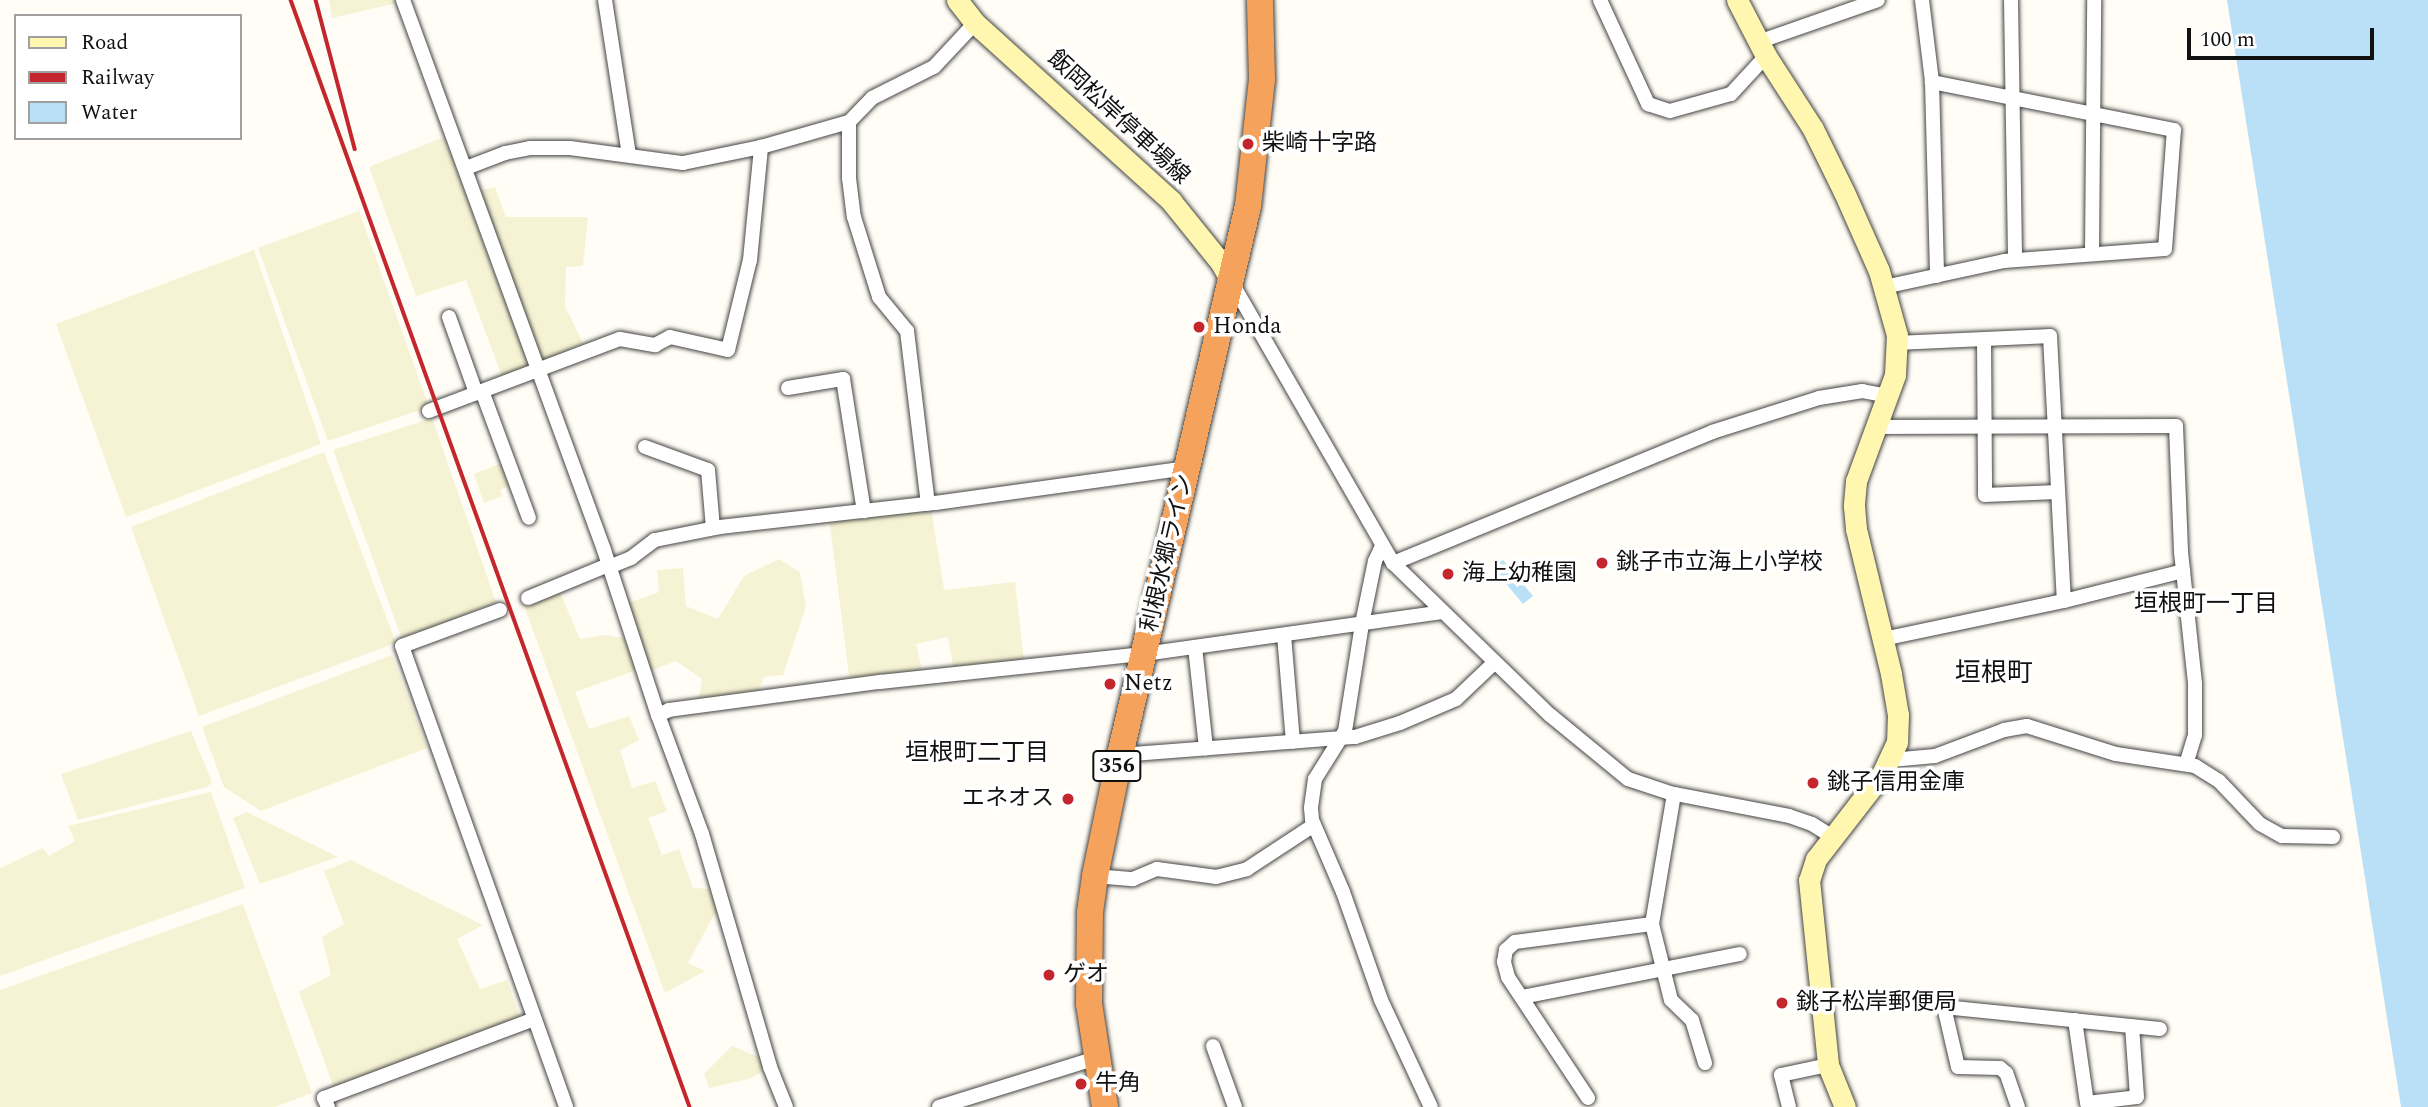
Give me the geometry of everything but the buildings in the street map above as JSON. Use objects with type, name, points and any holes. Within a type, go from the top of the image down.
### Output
[{"type":"highway","name":"利根水郷ライン","points":[[1105,1107],[1096,1058],[1088,961],[1095,876],[1120,755],[1233,283],[1248,206],[1262,79],[1260,0]]},
{"type":"street","points":[[403,0],[540,369],[658,716],[702,834],[771,1067],[786,1107]]},
{"type":"street","points":[[605,0],[629,155]]},
{"type":"street","name":"飯岡松岸停車場線","points":[[957,0],[975,23],[1171,201],[1221,263],[1233,283]]},
{"type":"street","points":[[1600,0],[1647,104],[1670,111],[1731,94],[1762,49],[1878,0]]},
{"type":"street","points":[[1737,0],[1762,49],[1813,129],[1884,287],[1897,343],[1895,375],[1856,481],[1854,506],[1856,529],[1883,639],[1898,715],[1897,742],[1891,760],[1816,859],[1809,880],[1828,1065],[1845,1107]]},
{"type":"street","points":[[1922,0],[1932,82],[1937,276]]},
{"type":"street","points":[[2011,0],[2015,260]]},
{"type":"street","points":[[2092,253],[2094,0]]},
{"type":"street","points":[[466,168],[505,153],[530,148],[570,148],[682,163],[761,147],[849,122],[872,98],[934,67],[975,23]]},
{"type":"street","points":[[1884,287],[2015,260],[2165,249],[2174,130],[1932,82]]},
{"type":"street","points":[[849,122],[849,178],[854,217],[879,297],[907,331],[928,504]]},
{"type":"street","points":[[429,411],[620,339],[655,345],[670,337],[728,350],[750,260],[761,147]]},
{"type":"street","points":[[1233,283],[1393,563],[1549,715],[1628,779],[1674,794],[1789,816],[1812,824],[1833,837]]},
{"type":"street","points":[[449,317],[529,518]]},
{"type":"street","points":[[1897,343],[2050,336],[2064,601]]},
{"type":"street","points":[[1984,339],[1985,495],[2057,492]]},
{"type":"street","points":[[788,388],[843,379],[864,511]]},
{"type":"street","points":[[1393,563],[1712,432],[1819,398],[1862,391],[1888,396]]},
{"type":"street","points":[[1876,427],[2176,426],[2183,571],[2195,684],[2195,735],[2186,764]]},
{"type":"street","points":[[645,447],[708,470],[713,528]]},
{"type":"street","points":[[528,598],[631,558],[655,541],[713,528],[928,504],[1188,468]]},
{"type":"street","points":[[1382,546],[1375,561],[1342,739],[1311,789],[1314,825],[1343,892],[1381,1000],[1431,1107]]},
{"type":"street","points":[[1883,639],[2064,601],[2183,571]]},
{"type":"street","points":[[500,610],[402,646],[566,1107]]},
{"type":"street","points":[[658,716],[669,710],[880,682],[1144,654],[1442,612]]},
{"type":"street","points":[[1284,635],[1293,742]]},
{"type":"street","points":[[1195,647],[1206,748]]},
{"type":"street","points":[[1120,755],[1342,739],[1400,723],[1456,699],[1494,663]]},
{"type":"street","points":[[1891,760],[1935,756],[2004,730],[2027,726],[2116,754],[2186,764],[2219,781],[2260,824],[2283,836],[2296,839],[2333,837]]},
{"type":"street","points":[[1674,794],[1652,924],[1671,1000],[1692,1020],[1705,1063]]},
{"type":"street","points":[[1095,876],[1133,880],[1157,869],[1216,877],[1247,869],[1314,825]]},
{"type":"street","points":[[1588,1098],[1508,976],[1504,962],[1510,944],[1652,924]]},
{"type":"street","points":[[1522,997],[1740,954]]},
{"type":"street","points":[[2018,1107],[2006,1073],[2000,1068],[1958,1068],[1944,1007],[2160,1029]]},
{"type":"street","points":[[328,1107],[324,1098],[534,1019]]},
{"type":"street","points":[[2075,1020],[2087,1103],[2137,1097],[2132,1026]]},
{"type":"street","points":[[1213,1046],[1235,1107]]},
{"type":"street","points":[[939,1107],[1096,1058]]},
{"type":"street","points":[[1790,1107],[1781,1075],[1828,1065]]},
{"type":"shaded area","points":[[329,0],[401,0],[401,2],[332,18]]},
{"type":"shaded area","points":[[444,137],[530,369],[503,379],[466,280],[416,296],[369,167]]},
{"type":"shaded area","points":[[495,187],[506,217],[588,217],[583,266],[566,267],[565,306],[583,343],[543,362],[479,191]]},
{"type":"shaded area","points":[[359,211],[429,407],[328,441],[258,248]]},
{"type":"shaded area","points":[[254,250],[321,444],[126,517],[56,324]]},
{"type":"shaded area","points":[[432,418],[496,602],[402,639],[333,450]]},
{"type":"shaded area","points":[[324,452],[396,643],[199,716],[131,527]]},
{"type":"shaded area","points":[[502,463],[511,485],[500,490],[502,496],[484,503],[474,474]]},
{"type":"shaded area","points":[[931,508],[944,590],[1015,582],[1024,661],[954,671],[948,637],[916,644],[923,673],[850,683],[829,519]]},
{"type":"shaded area","points":[[779,559],[800,572],[806,607],[783,675],[764,677],[757,694],[698,703],[702,679],[676,661],[650,671],[626,604],[659,592],[657,570],[683,568],[686,606],[718,619],[744,576]]},
{"type":"shaded area","points":[[559,590],[580,639],[604,635],[629,639],[639,669],[575,692],[589,729],[629,716],[639,740],[620,750],[632,788],[655,781],[667,811],[648,818],[662,855],[679,849],[693,888],[715,889],[722,912],[714,915],[688,963],[705,971],[665,993],[523,603]]},
{"type":"shaded area","points":[[392,655],[427,748],[261,811],[224,787],[202,727]]},
{"type":"shaded area","points":[[191,731],[212,782],[207,787],[78,820],[61,774]]},
{"type":"shaded area","points":[[211,792],[245,888],[0,976],[0,868],[43,848],[49,856],[75,841],[68,826]]},
{"type":"shaded area","points":[[247,812],[338,857],[260,884],[233,818]]},
{"type":"shaded area","points":[[351,860],[483,925],[457,939],[480,989],[507,980],[520,1017],[334,1088],[299,992],[331,975],[322,937],[344,924],[324,871]]},
{"type":"shaded area","points":[[243,904],[312,1093],[275,1107],[0,1107],[0,990]]},
{"type":"shaded area","points":[[732,1046],[761,1058],[765,1069],[752,1078],[709,1088],[704,1074]]},
{"type":"water","points":[[2227,0],[2428,0],[2428,1107],[2401,1107]]},
{"type":"water","points":[[1503,560],[1533,596],[1523,604],[1493,568]]},
{"type":"railway","points":[[291,0],[690,1107]]},
{"type":"railway","points":[[316,0],[355,149]]},
{"type":"place","name":"柴崎十字路","points":[[1248,144]]},
{"type":"place","name":"Honda","points":[[1199,327]]},
{"type":"place","name":"銚子市立海上小学校","points":[[1602,563]]},
{"type":"place","name":"海上幼稚園","points":[[1448,574]]},
{"type":"place","name":"Netz","points":[[1110,684]]},
{"type":"place","name":"銚子信用金庫","points":[[1813,783]]},
{"type":"place","name":"エネオス","points":[[1068,799]]},
{"type":"place","name":"ゲオ","points":[[1049,975]]},
{"type":"place","name":"銚子松岸郵便局","points":[[1782,1003]]},
{"type":"place","name":"牛角","points":[[1081,1084]]},
{"type":"district","name":"垣根町一丁目","points":[[2206,605]]},
{"type":"district","name":"垣根町","points":[[1994,674]]},
{"type":"district","name":"垣根町二丁目","points":[[977,754]]}]
